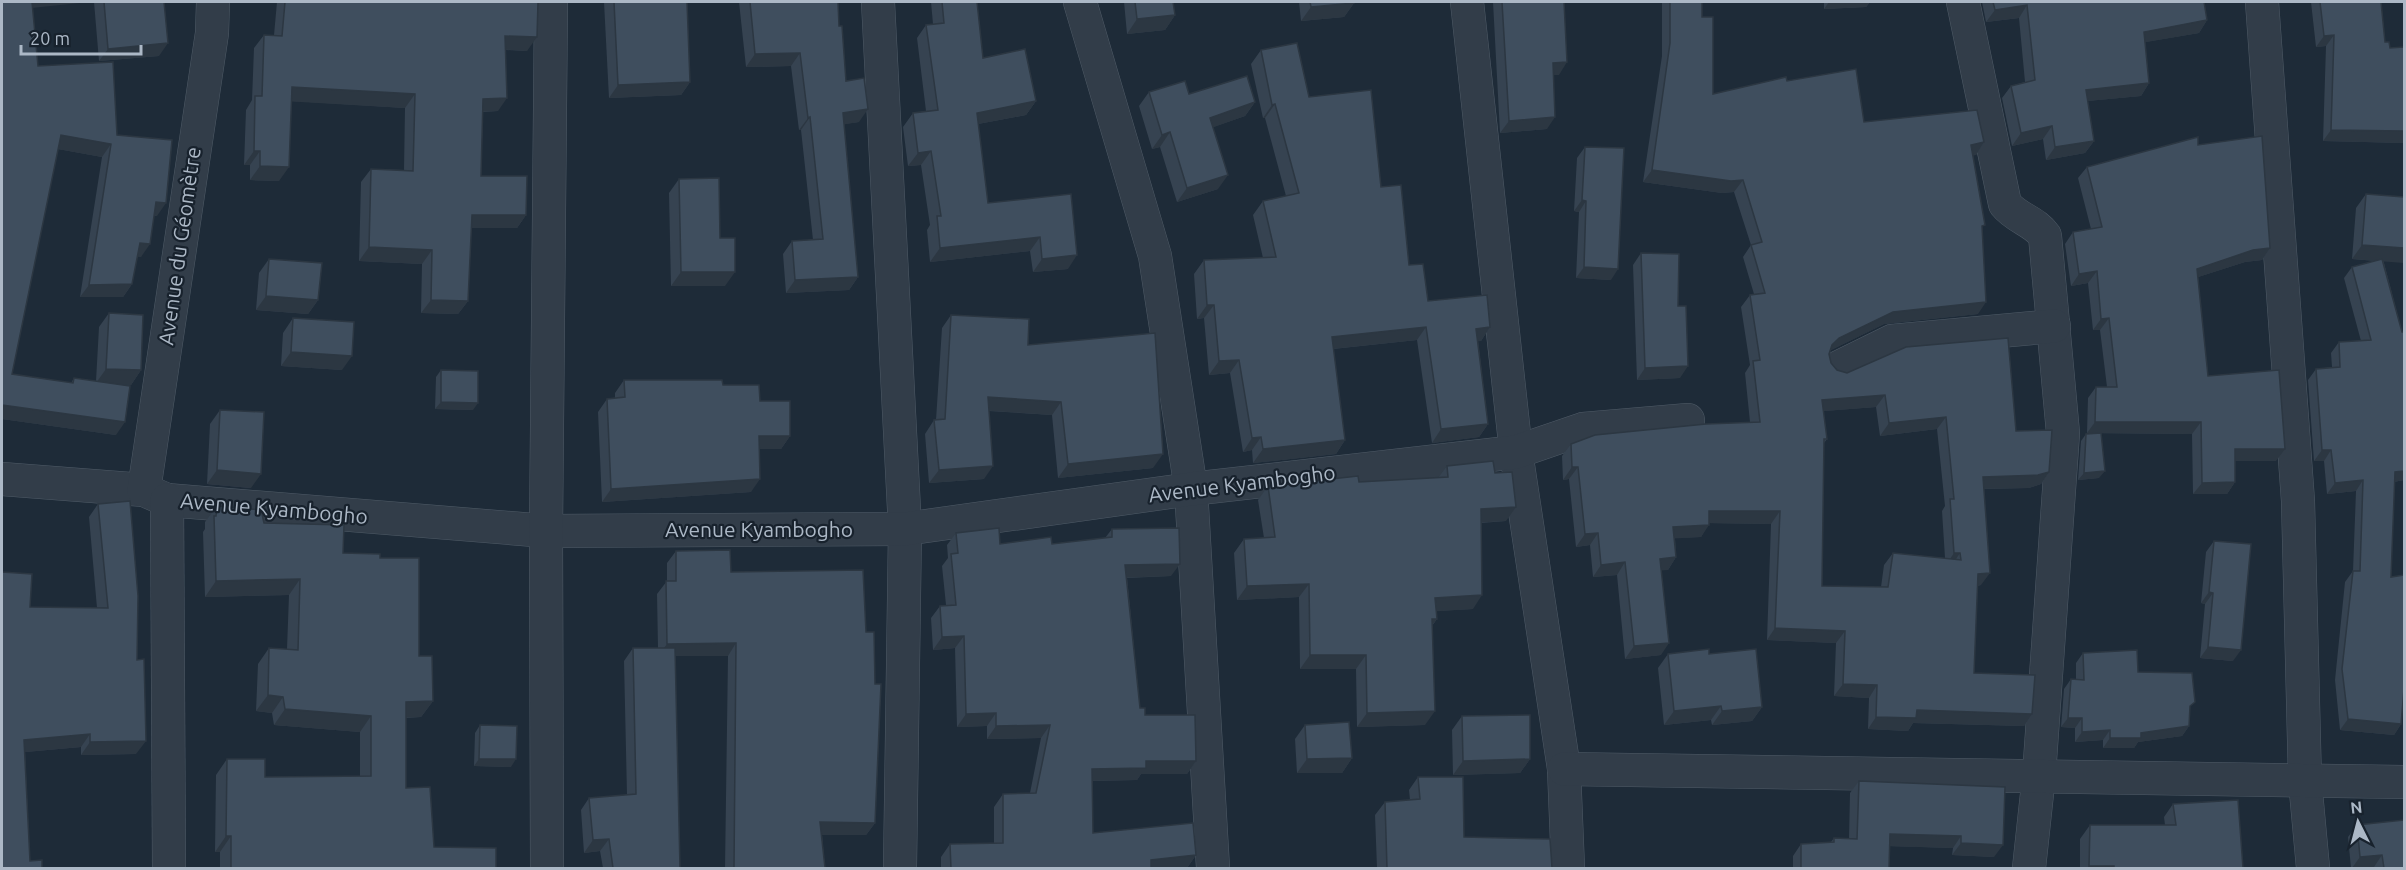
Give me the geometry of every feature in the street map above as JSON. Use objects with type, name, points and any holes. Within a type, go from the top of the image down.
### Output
[{"type":"street","name":"Avenue du Géomètre","points":[[169,868],[156,495],[212,33],[213,2]]},
{"type":"street","points":[[547,868],[546,531],[551,2]]},
{"type":"street","points":[[878,2],[905,529],[900,868]]},
{"type":"street","points":[[1080,2],[1155,256],[1191,489],[1213,868]]},
{"type":"street","points":[[1467,2],[1516,452],[1564,769],[1568,868]]},
{"type":"street","points":[[1963,2],[2005,204],[2012,213],[2039,227],[2045,236],[2063,432],[2039,775],[2029,868]]},
{"type":"street","points":[[2262,2],[2298,501],[2305,780],[2313,868]]},
{"type":"street","points":[[1839,367],[1892,341],[2054,326]]},
{"type":"street","name":"Avenue Kyambogho","points":[[2,479],[546,531],[905,529],[1191,489],[1516,452],[1583,429],[1688,420]]},
{"type":"street","points":[[1564,769],[2404,782]]},
{"type":"building","points":[[2,2],[32,2],[38,66],[113,62],[117,135],[172,140],[166,203],[156,202],[150,244],[140,243],[132,284],[89,285],[111,144],[61,135],[12,374],[73,383],[74,378],[130,386],[125,422],[2,405]]},
{"type":"building","points":[[104,2],[164,2],[168,43],[108,49]]},
{"type":"building","points":[[285,2],[538,2],[537,37],[505,36],[507,98],[483,99],[481,176],[527,176],[526,215],[472,215],[468,301],[431,300],[432,250],[369,247],[371,169],[413,171],[415,94],[292,87],[289,167],[260,166],[260,151],[254,151],[255,96],[262,96],[264,35],[282,36]]},
{"type":"building","points":[[614,2],[687,2],[690,82],[618,85]]},
{"type":"building","points":[[750,2],[838,2],[846,81],[864,78],[868,109],[843,113],[858,277],[795,280],[792,241],[823,239],[810,117],[808,118],[800,53],[755,54]]},
{"type":"building","points":[[942,2],[977,2],[983,58],[1025,49],[1036,101],[977,113],[988,203],[1071,194],[1077,255],[1042,259],[1040,237],[940,248],[937,216],[941,216],[931,151],[918,153],[913,113],[938,110],[926,25],[944,23]]},
{"type":"building","points":[[1135,2],[1173,2],[1175,15],[1137,19]]},
{"type":"building","points":[[1310,2],[1354,2],[1354,3],[1311,7]]},
{"type":"building","points":[[1502,2],[1564,2],[1567,62],[1553,63],[1555,117],[1509,121]]},
{"type":"building","points":[[1670,2],[1702,2],[1702,17],[1713,17],[1713,94],[1786,77],[1787,81],[1856,69],[1864,122],[1977,110],[1984,142],[1971,145],[1985,225],[1982,226],[1986,302],[1893,312],[1839,338],[1832,345],[1829,354],[1831,363],[1837,370],[1847,373],[1906,347],[2008,338],[2016,431],[2052,430],[2049,472],[2038,475],[1983,477],[1990,573],[1978,574],[1974,673],[2035,675],[2032,714],[1917,710],[1916,718],[1876,717],[1877,685],[1843,684],[1845,631],[1775,628],[1780,511],[1709,511],[1709,525],[1673,527],[1676,557],[1660,559],[1669,643],[1634,646],[1625,562],[1601,565],[1598,533],[1585,534],[1578,467],[1572,467],[1571,444],[1595,435],[1706,424],[1760,422],[1753,361],[1760,360],[1750,295],[1765,293],[1751,245],[1762,242],[1743,180],[1731,181],[1652,170],[1670,43]],"holes":[[[1885,395],[1889,423],[1946,417],[1954,499],[1950,499],[1954,553],[1960,553],[1961,560],[1893,553],[1888,587],[1822,586],[1824,439],[1827,439],[1822,400]]]},
{"type":"building","points":[[1993,2],[2204,2],[2207,20],[2144,32],[2149,83],[2086,90],[2094,141],[2055,147],[2052,126],[2021,133],[2011,86],[2035,80],[2027,5],[1995,10]]},
{"type":"building","points":[[2320,2],[2381,2],[2385,42],[2389,42],[2390,48],[2404,47],[2404,131],[2331,130],[2334,35],[2324,36]]},
{"type":"building","points":[[1297,43],[1309,97],[1371,90],[1381,187],[1401,185],[1409,265],[1423,264],[1428,301],[1487,295],[1490,327],[1476,329],[1488,424],[1441,429],[1426,327],[1332,337],[1345,440],[1263,449],[1261,437],[1252,438],[1239,360],[1219,361],[1214,305],[1207,305],[1204,260],[1276,257],[1263,201],[1299,193],[1275,104],[1272,105],[1261,50]]},
{"type":"building","points":[[1247,76],[1255,102],[1210,118],[1228,175],[1187,188],[1170,132],[1162,135],[1149,92],[1185,81],[1189,94]]},
{"type":"building","points":[[2262,136],[2270,248],[2253,250],[2197,269],[2208,376],[2279,370],[2285,449],[2235,449],[2235,482],[2202,483],[2201,422],[2095,422],[2096,387],[2117,387],[2109,318],[2101,319],[2097,271],[2079,274],[2073,232],[2102,227],[2087,167],[2198,137],[2198,145]]},
{"type":"building","points":[[1585,147],[1624,148],[1618,269],[1584,267],[1586,201],[1582,200]]},
{"type":"building","points":[[719,178],[720,238],[735,238],[735,272],[681,272],[679,179]]},
{"type":"building","points":[[2366,194],[2404,197],[2404,248],[2362,245]]},
{"type":"building","points":[[1641,253],[1679,254],[1678,306],[1686,306],[1688,366],[1645,368]]},
{"type":"building","points":[[269,259],[322,263],[318,300],[266,296]]},
{"type":"building","points":[[2382,259],[2402,332],[2404,332],[2404,471],[2395,472],[2391,577],[2404,575],[2404,689],[2401,724],[2348,719],[2342,669],[2353,571],[2360,571],[2363,480],[2335,483],[2331,450],[2322,450],[2316,369],[2340,367],[2339,342],[2371,340],[2352,267]]},
{"type":"building","points":[[109,313],[143,315],[141,370],[106,369]]},
{"type":"building","points":[[951,315],[1029,319],[1028,345],[1155,333],[1163,454],[1068,464],[1061,402],[988,397],[993,466],[939,470],[934,420],[945,419]]},
{"type":"building","points":[[293,318],[354,322],[352,356],[291,352]]},
{"type":"building","points":[[441,370],[478,371],[478,403],[441,402]]},
{"type":"building","points":[[624,380],[722,380],[723,385],[759,385],[760,401],[790,401],[790,436],[759,436],[760,479],[611,489],[607,399],[625,397]]},
{"type":"building","points":[[220,410],[264,412],[261,474],[217,470]]},
{"type":"building","points":[[2101,433],[2105,471],[2084,473],[2086,434]]},
{"type":"building","points":[[1493,461],[1495,473],[1512,472],[1516,507],[1481,509],[1482,595],[1435,598],[1437,619],[1432,619],[1435,711],[1367,713],[1366,655],[1310,655],[1309,584],[1247,586],[1244,539],[1275,537],[1268,486],[1358,476],[1359,482],[1448,477],[1447,466]]},
{"type":"building","points":[[130,501],[138,596],[137,660],[144,659],[146,741],[90,742],[90,734],[24,740],[30,861],[42,860],[42,868],[2,868],[2,572],[32,574],[30,607],[108,608],[98,504]]},
{"type":"building","points":[[217,506],[261,510],[264,523],[344,525],[343,553],[380,554],[380,558],[419,558],[419,656],[432,656],[433,701],[406,702],[406,788],[430,787],[434,847],[496,848],[496,868],[231,868],[231,836],[226,836],[227,759],[265,759],[265,777],[371,776],[371,716],[285,709],[283,697],[268,695],[269,648],[298,650],[300,579],[216,581],[214,516],[216,516]]},
{"type":"building","points":[[999,528],[1000,544],[1051,537],[1052,544],[1112,537],[1112,529],[1179,528],[1180,564],[1125,565],[1140,708],[1145,708],[1145,715],[1195,715],[1196,761],[1146,761],[1146,768],[1092,769],[1093,833],[1193,823],[1196,855],[1151,860],[1151,868],[951,868],[950,844],[1003,843],[1003,794],[1036,793],[1050,725],[996,726],[996,713],[966,714],[964,636],[942,637],[940,606],[956,605],[951,554],[958,553],[956,533]]},
{"type":"building","points":[[2214,541],[2251,544],[2241,650],[2208,647],[2213,593],[2209,592]]},
{"type":"building","points":[[730,550],[731,572],[863,570],[866,632],[874,632],[875,684],[881,684],[875,823],[820,822],[825,868],[734,868],[736,643],[667,644],[666,581],[676,581],[676,551]]},
{"type":"building","points":[[633,648],[675,648],[680,868],[613,868],[609,839],[593,840],[589,798],[636,794]]},
{"type":"building","points":[[1709,649],[1709,654],[1756,649],[1762,707],[1722,711],[1721,706],[1674,711],[1668,654]]},
{"type":"building","points":[[2137,650],[2138,672],[2192,673],[2195,702],[2190,706],[2189,726],[2141,733],[2141,738],[2110,738],[2110,730],[2082,732],[2082,718],[2068,718],[2071,679],[2084,680],[2083,653]]},
{"type":"building","points":[[1530,715],[1530,759],[1463,761],[1462,716]]},
{"type":"building","points":[[1349,722],[1352,758],[1307,759],[1305,725]]},
{"type":"building","points":[[480,725],[517,726],[516,759],[479,759]]},
{"type":"building","points":[[1418,777],[1463,777],[1464,837],[1550,839],[1552,868],[1387,868],[1385,802],[1420,799]]},
{"type":"building","points":[[1859,781],[2005,787],[2003,845],[1961,843],[1961,836],[1890,834],[1889,868],[1801,868],[1801,844],[1834,842],[1834,838],[1857,839]]},
{"type":"building","points":[[2238,800],[2243,868],[2089,866],[2090,825],[2176,825],[2173,804]]},
{"type":"building","points":[[2404,820],[2404,868],[2384,868],[2382,855],[2360,857],[2357,825]]}]
